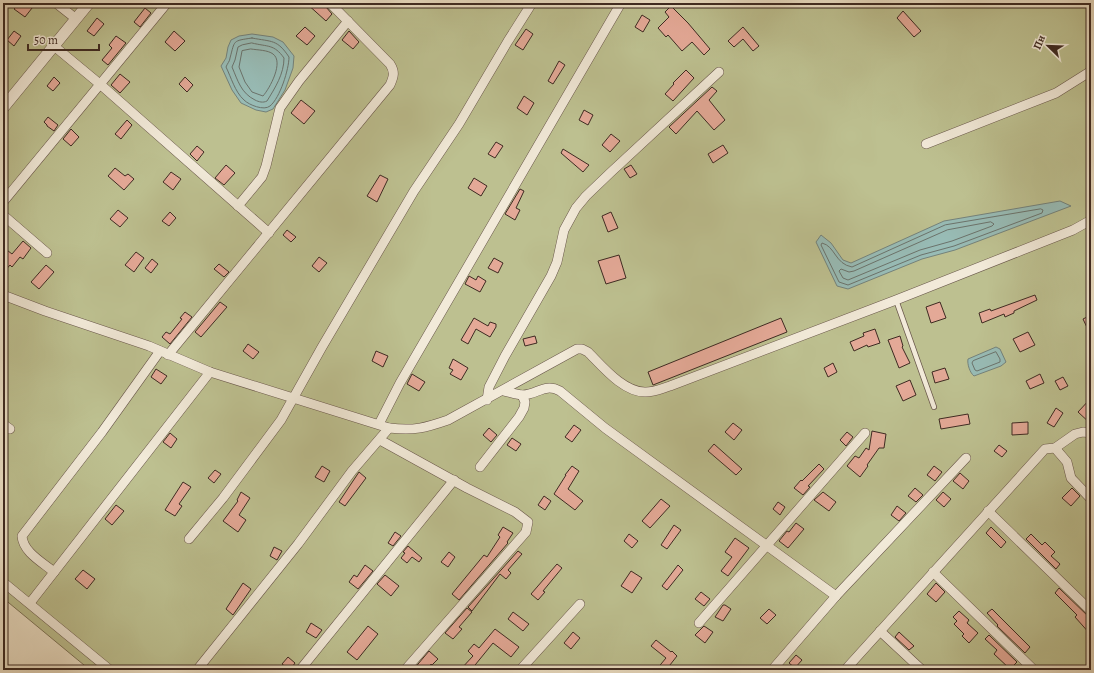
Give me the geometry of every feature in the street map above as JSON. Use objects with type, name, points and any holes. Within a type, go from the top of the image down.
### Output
[{"type":"street","points":[[56,3],[76,18]]},
{"type":"street","points":[[3,108],[89,3]]},
{"type":"street","points":[[3,202],[101,85],[167,3]]},
{"type":"street","points":[[168,355],[390,85],[393,79],[394,69],[390,64],[330,3]]},
{"type":"street","points":[[189,539],[228,492],[281,420],[322,347],[414,192],[459,124],[532,3]]},
{"type":"street","points":[[379,424],[423,342],[621,3]]},
{"type":"street","points":[[238,206],[262,177],[280,108],[299,81],[348,21]]},
{"type":"street","points":[[54,46],[101,85],[269,233]]},
{"type":"street","points":[[926,144],[1056,93],[1091,71]]},
{"type":"street","points":[[487,400],[489,387],[551,276],[557,262],[564,230],[576,208],[610,173],[719,72]]},
{"type":"street","points":[[3,215],[47,253]]},
{"type":"street","points":[[3,295],[45,312],[149,346],[210,372],[389,428],[405,430],[427,428],[448,420],[504,391],[543,367],[577,349],[582,349],[588,352],[620,382],[638,392],[647,392],[670,386],[896,300],[1073,230],[1091,220]]},
{"type":"street","points":[[54,572],[26,549],[22,542],[22,536],[102,432],[160,351]]},
{"type":"street","points":[[30,603],[210,372]]},
{"type":"street","points":[[504,391],[522,395],[549,388],[554,388],[560,391],[604,428],[836,596]]},
{"type":"street","points":[[480,467],[519,417],[524,408],[525,402],[522,395]]},
{"type":"street","points":[[197,670],[298,544],[352,471],[389,428]]},
{"type":"street","points":[[845,670],[1045,449],[1055,448],[1075,434],[1084,432],[1091,433]]},
{"type":"street","points":[[699,623],[864,434]]},
{"type":"street","points":[[380,440],[466,488],[516,512],[528,522],[526,532],[405,670]]},
{"type":"street","points":[[1055,448],[1067,462],[1071,478],[1091,499]]},
{"type":"street","points":[[772,670],[836,596],[966,458]]},
{"type":"street","points":[[300,670],[454,480]]},
{"type":"street","points":[[988,511],[1091,611]]},
{"type":"street","points":[[933,572],[1034,670]]},
{"type":"street","points":[[3,582],[110,670]]},
{"type":"street","points":[[520,670],[580,604]]},
{"type":"street","points":[[880,631],[922,670]]},
{"type":"lane","points":[[896,300],[934,407]]},
{"type":"green space","points":[[3,3],[1091,3],[1091,670],[90,670],[3,598]]},
{"type":"water","points":[[252,34],[273,37],[283,42],[294,56],[293,68],[285,90],[273,109],[266,112],[256,110],[241,103],[232,90],[221,66],[226,58],[231,40],[239,36]]},
{"type":"water","points":[[1060,201],[1071,206],[955,250],[922,259],[848,289],[837,286],[816,242],[821,235],[831,243],[843,260],[851,263],[944,221]]},
{"type":"water","points":[[996,347],[1000,349],[1006,362],[1001,366],[974,376],[969,368],[968,359]]},
{"type":"building","points":[[20,3],[36,3],[25,17],[14,9]]},
{"type":"building","points":[[306,3],[324,3],[332,14],[326,21]]},
{"type":"building","points":[[671,6],[710,49],[704,55],[692,42],[682,51],[668,35],[666,37],[658,28],[669,17],[665,12]]},
{"type":"building","points":[[145,8],[151,13],[140,27],[134,22]]},
{"type":"building","points":[[903,11],[921,31],[914,37],[897,18]]},
{"type":"building","points":[[642,15],[650,20],[643,32],[635,27]]},
{"type":"building","points":[[97,18],[104,24],[94,36],[87,31]]},
{"type":"building","points":[[305,27],[315,36],[307,45],[296,36]]},
{"type":"building","points":[[743,27],[759,46],[753,51],[743,39],[734,47],[728,41]]},
{"type":"building","points":[[526,29],[533,34],[523,50],[515,45]]},
{"type":"building","points":[[14,31],[21,36],[14,46],[7,40]]},
{"type":"building","points":[[174,31],[185,41],[175,51],[165,42]]},
{"type":"building","points":[[349,31],[359,42],[353,49],[342,40]]},
{"type":"building","points":[[116,36],[126,43],[108,65],[102,60],[112,48],[109,45]]},
{"type":"building","points":[[559,61],[565,65],[553,84],[548,81]]},
{"type":"building","points":[[686,70],[694,78],[673,101],[665,94],[674,84],[673,83]]},
{"type":"building","points":[[120,74],[130,82],[120,93],[111,85]]},
{"type":"building","points":[[54,77],[60,83],[53,91],[47,86]]},
{"type":"building","points":[[185,77],[193,85],[187,92],[179,84]]},
{"type":"building","points":[[712,87],[717,91],[709,100],[725,120],[714,130],[697,111],[676,134],[669,127]]},
{"type":"building","points":[[524,96],[534,103],[527,115],[517,108]]},
{"type":"building","points":[[301,100],[315,111],[304,124],[291,113]]},
{"type":"building","points":[[584,110],[593,115],[588,125],[579,120]]},
{"type":"building","points":[[48,117],[58,125],[54,131],[44,122]]},
{"type":"building","points":[[127,120],[132,125],[121,139],[115,134]]},
{"type":"building","points":[[71,129],[79,137],[71,146],[63,139]]},
{"type":"building","points":[[611,134],[620,141],[610,152],[602,145]]},
{"type":"building","points":[[496,142],[503,146],[495,158],[488,154]]},
{"type":"building","points":[[723,145],[728,153],[713,163],[708,154]]},
{"type":"building","points":[[197,146],[204,152],[197,161],[190,154]]},
{"type":"building","points":[[563,149],[589,165],[583,172],[561,153]]},
{"type":"building","points":[[226,165],[235,173],[224,185],[215,178]]},
{"type":"building","points":[[631,165],[637,174],[630,178],[624,169]]},
{"type":"building","points":[[115,168],[125,176],[128,174],[134,179],[124,190],[108,176]]},
{"type":"building","points":[[171,172],[181,179],[173,190],[163,182]]},
{"type":"building","points":[[380,175],[388,179],[377,202],[367,196]]},
{"type":"building","points":[[474,178],[487,186],[481,196],[468,188]]},
{"type":"building","points":[[520,189],[524,191],[516,208],[520,210],[515,220],[505,214]]},
{"type":"building","points":[[118,210],[128,218],[120,227],[110,219]]},
{"type":"building","points":[[170,212],[176,218],[169,226],[162,221]]},
{"type":"building","points":[[611,212],[618,228],[608,232],[602,216]]},
{"type":"building","points":[[287,230],[296,237],[291,242],[283,235]]},
{"type":"building","points":[[23,241],[31,248],[23,259],[20,257],[12,267],[10,265],[3,273],[3,247],[12,254]]},
{"type":"building","points":[[136,252],[144,258],[134,272],[125,265]]},
{"type":"building","points":[[619,255],[626,278],[606,284],[598,261]]},
{"type":"building","points":[[319,257],[327,263],[319,272],[312,266]]},
{"type":"building","points":[[494,258],[503,263],[498,273],[488,268]]},
{"type":"building","points":[[152,259],[158,264],[151,273],[145,268]]},
{"type":"building","points":[[219,264],[229,272],[224,277],[214,269]]},
{"type":"building","points":[[46,265],[54,272],[39,289],[31,282]]},
{"type":"building","points":[[469,276],[476,280],[478,276],[486,281],[480,292],[465,284]]},
{"type":"building","points":[[1035,295],[1037,300],[1014,311],[1014,313],[1005,317],[1004,314],[982,323],[979,313],[990,309],[991,311]]},
{"type":"building","points":[[220,302],[227,307],[201,337],[195,332]]},
{"type":"building","points":[[940,302],[946,318],[931,323],[926,307]]},
{"type":"building","points":[[185,312],[192,317],[170,344],[162,337],[166,332],[170,334],[182,319],[180,318]]},
{"type":"building","points":[[1091,315],[1091,336],[1083,319]]},
{"type":"building","points":[[474,318],[488,326],[490,322],[496,324],[496,327],[490,337],[476,329],[468,344],[461,340]]},
{"type":"building","points":[[781,318],[787,332],[653,385],[648,372]]},
{"type":"building","points":[[875,329],[880,343],[868,347],[867,345],[854,351],[850,342],[864,336],[863,333]]},
{"type":"building","points":[[1028,332],[1035,345],[1020,352],[1013,339]]},
{"type":"building","points":[[535,336],[537,343],[525,346],[523,339]]},
{"type":"building","points":[[900,336],[902,347],[910,363],[899,368],[888,340]]},
{"type":"building","points":[[248,344],[259,352],[253,359],[243,351]]},
{"type":"building","points":[[376,351],[388,356],[383,367],[372,361]]},
{"type":"building","points":[[453,359],[468,368],[461,380],[450,374],[453,370],[449,368]]},
{"type":"building","points":[[833,363],[837,372],[828,377],[824,368]]},
{"type":"building","points":[[945,368],[949,379],[935,383],[932,372]]},
{"type":"building","points":[[156,369],[167,376],[161,384],[151,377]]},
{"type":"building","points":[[412,374],[425,382],[419,391],[407,384]]},
{"type":"building","points":[[1040,374],[1044,383],[1030,389],[1026,381]]},
{"type":"building","points":[[1063,377],[1068,386],[1060,390],[1055,381]]},
{"type":"building","points":[[910,380],[916,395],[903,401],[896,386]]},
{"type":"building","points":[[1091,398],[1091,424],[1078,412]]},
{"type":"building","points":[[1056,408],[1063,413],[1054,427],[1047,423]]},
{"type":"building","points":[[968,414],[970,424],[941,429],[939,419]]},
{"type":"building","points":[[1028,422],[1028,434],[1012,435],[1012,423]]},
{"type":"building","points":[[733,423],[742,430],[734,440],[725,432]]},
{"type":"building","points":[[574,425],[581,430],[572,442],[565,437]]},
{"type":"building","points":[[489,428],[497,435],[491,442],[483,435]]},
{"type":"building","points":[[872,431],[886,434],[884,448],[879,448],[860,477],[847,466],[855,456],[859,458],[866,448],[869,450]]},
{"type":"building","points":[[847,432],[853,437],[846,446],[840,440]]},
{"type":"building","points":[[170,433],[177,439],[171,448],[163,442]]},
{"type":"building","points":[[512,438],[521,444],[516,451],[507,445]]},
{"type":"building","points":[[714,444],[742,469],[736,475],[708,451]]},
{"type":"building","points":[[999,445],[1007,451],[1002,457],[994,451]]},
{"type":"building","points":[[819,464],[824,469],[808,486],[810,487],[803,495],[794,488]]},
{"type":"building","points":[[322,466],[330,471],[324,482],[315,477]]},
{"type":"building","points":[[572,466],[579,471],[568,489],[583,501],[575,510],[554,494]]},
{"type":"building","points":[[934,466],[942,472],[935,481],[927,475]]},
{"type":"building","points":[[215,470],[221,474],[214,483],[208,478]]},
{"type":"building","points":[[359,472],[366,478],[345,506],[339,502]]},
{"type":"building","points":[[960,473],[969,481],[963,489],[953,481]]},
{"type":"building","points":[[183,482],[191,487],[179,504],[182,506],[175,516],[165,510]]},
{"type":"building","points":[[915,488],[923,495],[916,502],[908,496]]},
{"type":"building","points":[[1072,488],[1080,496],[1071,506],[1062,498]]},
{"type":"building","points":[[241,492],[250,498],[239,515],[246,520],[238,532],[223,521],[238,501],[237,500]]},
{"type":"building","points":[[823,492],[836,502],[829,511],[814,500]]},
{"type":"building","points":[[943,492],[951,499],[944,507],[936,500]]},
{"type":"building","points":[[544,496],[551,501],[545,510],[538,505]]},
{"type":"building","points":[[661,499],[670,506],[650,528],[642,521]]},
{"type":"building","points":[[778,502],[785,507],[780,515],[773,509]]},
{"type":"building","points":[[116,505],[124,511],[112,525],[105,519]]},
{"type":"building","points":[[897,506],[906,513],[899,521],[891,515]]},
{"type":"building","points":[[796,523],[804,529],[788,548],[779,541]]},
{"type":"building","points":[[674,525],[681,530],[667,549],[661,545]]},
{"type":"building","points":[[503,527],[513,533],[507,542],[508,543],[459,600],[452,594],[484,555],[487,557],[500,537],[498,535]]},
{"type":"building","points":[[991,527],[1006,542],[1001,548],[986,533]]},
{"type":"building","points":[[395,532],[401,536],[393,546],[388,543]]},
{"type":"building","points":[[629,534],[638,541],[632,548],[624,541]]},
{"type":"building","points":[[1031,534],[1042,545],[1045,542],[1055,552],[1051,556],[1060,564],[1056,569],[1026,539]]},
{"type":"building","points":[[735,538],[749,548],[728,576],[721,571],[732,557],[725,552]]},
{"type":"building","points":[[408,546],[422,558],[419,562],[412,557],[407,563],[401,558],[405,553],[403,552]]},
{"type":"building","points":[[274,547],[282,551],[277,560],[270,556]]},
{"type":"building","points":[[518,551],[522,554],[508,570],[511,573],[506,579],[500,574],[472,611],[468,607]]},
{"type":"building","points":[[449,552],[455,557],[448,567],[441,562]]},
{"type":"building","points":[[557,564],[562,568],[543,591],[545,592],[538,600],[531,594]]},
{"type":"building","points":[[365,565],[373,571],[358,589],[349,582],[354,575],[357,577]]},
{"type":"building","points":[[678,565],[683,570],[667,590],[662,586]]},
{"type":"building","points":[[83,570],[95,579],[87,589],[75,579]]},
{"type":"building","points":[[631,571],[642,578],[632,593],[621,586]]},
{"type":"building","points":[[385,575],[399,586],[391,596],[377,584]]},
{"type":"building","points":[[243,583],[251,589],[233,615],[226,609]]},
{"type":"building","points":[[936,583],[945,592],[936,602],[927,594]]},
{"type":"building","points":[[1059,588],[1091,619],[1091,635],[1075,617],[1077,615],[1055,593]]},
{"type":"building","points":[[701,592],[710,599],[704,606],[695,599]]},
{"type":"building","points":[[723,605],[731,609],[723,621],[715,617]]},
{"type":"building","points":[[467,608],[472,612],[459,627],[462,629],[453,639],[445,633]]},
{"type":"building","points":[[769,609],[776,615],[767,624],[760,618]]},
{"type":"building","points":[[992,609],[1030,647],[1025,653],[997,626],[998,625],[987,613]]},
{"type":"building","points":[[959,611],[969,620],[967,623],[978,633],[969,643],[962,636],[964,634],[954,624],[957,621],[953,617]]},
{"type":"building","points":[[513,612],[529,624],[523,631],[508,619]]},
{"type":"building","points":[[311,623],[322,630],[316,638],[306,632]]},
{"type":"building","points":[[368,626],[378,634],[357,660],[347,652]]},
{"type":"building","points":[[704,626],[713,632],[705,643],[695,635]]},
{"type":"building","points":[[495,629],[519,647],[511,657],[493,643],[471,670],[460,670],[473,656],[468,651],[474,644],[479,648]]},
{"type":"building","points":[[573,632],[580,638],[571,649],[564,643]]},
{"type":"building","points":[[899,632],[914,646],[909,650],[895,637]]},
{"type":"building","points":[[989,635],[1017,662],[1010,669],[994,654],[997,650],[985,639]]},
{"type":"building","points":[[656,640],[677,656],[666,670],[656,670],[666,658],[651,646]]},
{"type":"building","points":[[429,651],[438,659],[432,665],[431,664],[427,670],[413,670]]},
{"type":"building","points":[[796,655],[802,660],[795,668],[789,663]]},
{"type":"building","points":[[288,657],[295,663],[290,670],[282,664]]}]
